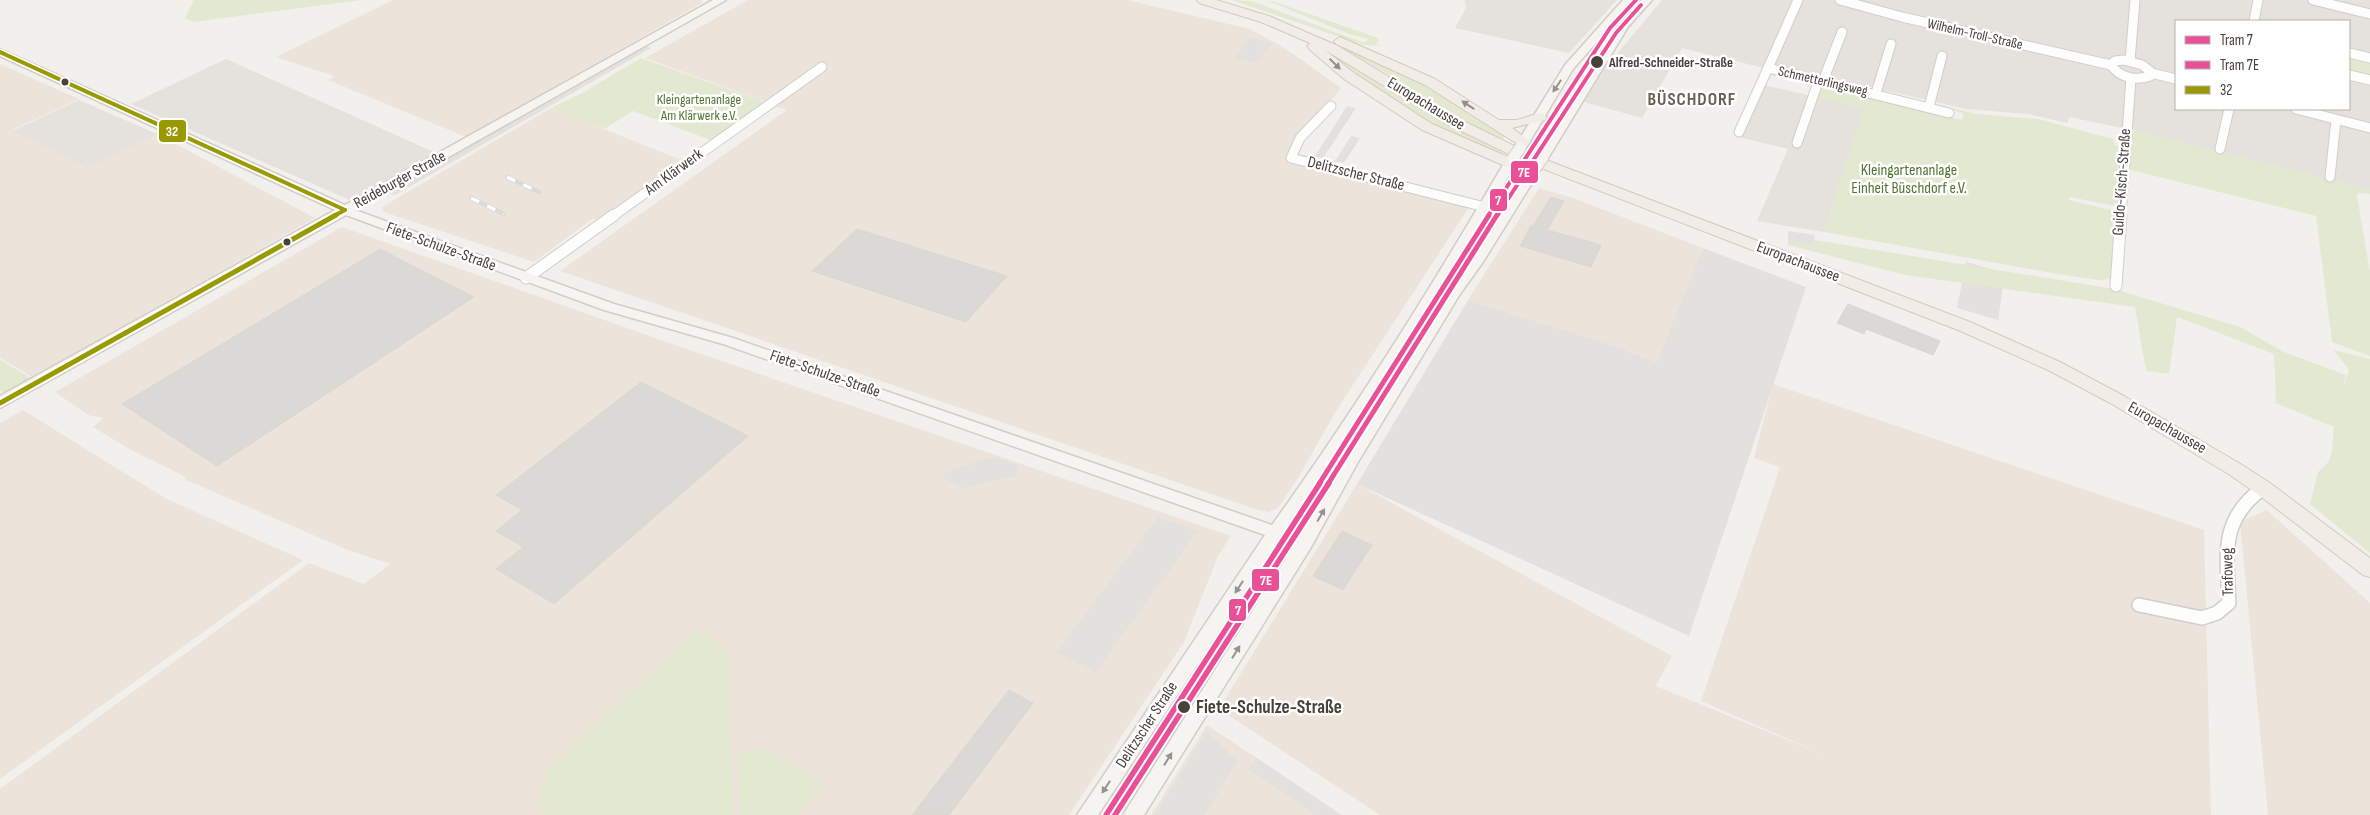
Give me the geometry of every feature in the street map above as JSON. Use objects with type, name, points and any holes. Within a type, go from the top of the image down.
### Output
[{"type":"main road","name":"Europachaussee","points":[[1203,0],[1282,25],[1334,49],[1450,120],[1513,151],[1964,326],[2054,366],[2174,432],[2263,488],[2370,569]]},
{"type":"main road","points":[[1282,25],[1339,41],[1400,67],[1446,91],[1497,124],[1517,153]]},
{"type":"main road","points":[[1282,25],[1314,46],[1349,76],[1427,127],[1517,153]]},
{"type":"main road","points":[[1497,124],[1518,124],[1540,117]]},
{"type":"main road","points":[[1539,162],[1712,218],[1772,252]]},
{"type":"main road","points":[[1539,162],[1693,233],[1772,252]]},
{"type":"street","name":"Reideburger Straße","points":[[0,403],[720,0]]},
{"type":"street","name":"Delitzscher Straße","points":[[1087,815],[1353,418],[1486,207],[1540,117],[1550,96],[1577,56],[1629,0]]},
{"type":"street","points":[[1132,815],[1304,544],[1338,487],[1350,461],[1454,292],[1476,262],[1624,26],[1647,0]]},
{"type":"street","name":"Schmetterlingsweg","points":[[1798,0],[1768,68],[1949,113]]},
{"type":"street","name":"Wilhelm-Troll-Straße","points":[[1840,0],[1942,27],[2111,65]]},
{"type":"street","points":[[2130,61],[2135,0]]},
{"type":"street","points":[[2254,20],[2258,0]]},
{"type":"street","points":[[2313,0],[2370,14]]},
{"type":"street","points":[[1797,143],[1817,85],[1823,81],[1842,32]]},
{"type":"street","points":[[1876,94],[1891,44]]},
{"type":"street","name":"Fiete-Schulze-Straße","points":[[0,52],[367,220],[609,307],[728,341],[1304,544]]},
{"type":"street","points":[[2350,53],[2370,58]]},
{"type":"street","points":[[1929,107],[1942,56]]},
{"type":"street","points":[[2151,73],[2150,76],[2143,79],[2131,78],[2119,73],[2111,65],[2115,61],[2130,61],[2142,65],[2151,73],[2175,80]]},
{"type":"street","name":"Am Klärwerk","points":[[526,278],[822,67]]},
{"type":"street","points":[[1739,132],[1768,68]]},
{"type":"street","points":[[2350,74],[2370,80]]},
{"type":"street","name":"Guido-Kisch-Straße","points":[[2116,286],[2131,78]]},
{"type":"street","name":"Delitzscher Straße","points":[[1331,106],[1299,140],[1291,151],[1292,158],[1486,207]]},
{"type":"street","points":[[2220,149],[2229,110]]},
{"type":"street","points":[[2301,110],[2370,128]]},
{"type":"street","points":[[2330,177],[2336,120]]},
{"type":"street","points":[[1517,153],[1539,162]]},
{"type":"street","points":[[1517,153],[1539,162]]},
{"type":"street","name":"Trafoweg","points":[[2139,605],[2202,618],[2217,613],[2229,603],[2228,537],[2231,523],[2252,494],[2263,488]]},
{"type":"shaded area","points":[[393,0],[701,0],[702,3],[466,137],[328,80],[334,76],[276,57]]},
{"type":"shaded area","points":[[748,0],[1127,0],[1250,29],[1286,49],[1341,88],[1287,157],[1471,204],[1336,411],[1301,473],[1278,508],[1268,512],[1255,509],[560,271],[787,110],[645,58]]},
{"type":"shaded area","points":[[1465,0],[1617,0],[1569,53],[1455,28],[1466,8]]},
{"type":"shaded area","points":[[1662,0],[2370,0],[2370,190],[2132,130],[2069,117],[2068,123],[2028,114],[1966,109],[1764,63],[1764,68],[1682,48],[1642,118],[1584,102],[1606,67]]},
{"type":"shaded area","points":[[1251,37],[1272,43],[1257,63],[1233,59]]},
{"type":"shaded area","points":[[645,46],[651,48],[395,195],[387,193]]},
{"type":"shaded area","points":[[226,59],[436,153],[352,201],[131,104]]},
{"type":"shaded area","points":[[0,64],[79,99],[12,130],[87,169],[157,134],[315,218],[32,377],[0,358]]},
{"type":"shaded area","points":[[1764,85],[1864,108],[1824,232],[1757,221],[1788,149],[1739,137]]},
{"type":"shaded area","points":[[79,100],[157,134],[87,169],[12,131]]},
{"type":"shaded area","points":[[1347,106],[1356,108],[1323,158],[1315,156]]},
{"type":"shaded area","points":[[551,108],[684,161],[605,219],[592,219],[534,262],[384,212],[382,207]]},
{"type":"shaded area","points":[[1351,136],[1360,138],[1344,163],[1335,161]]},
{"type":"shaded area","points":[[1539,188],[1573,198],[1703,248],[1658,362],[1612,345],[1468,300]]},
{"type":"shaded area","points":[[342,227],[675,345],[1231,536],[1218,556],[1184,642],[1069,815],[0,815],[0,789],[309,563],[364,584],[390,564],[348,550],[186,480],[184,476],[131,450],[93,427],[103,418],[88,415],[55,392]]},
{"type":"shaded area","points":[[1788,231],[1815,235],[1813,246],[1788,241]]},
{"type":"shaded area","points":[[1703,248],[1806,287],[1689,636],[1357,484],[1468,300],[1612,345],[1657,362]]},
{"type":"shaded area","points":[[1966,262],[2005,273],[1998,320],[1957,308]]},
{"type":"shaded area","points":[[1773,384],[2204,530],[2211,815],[1380,815],[1219,709],[1357,484],[1672,656],[1656,686],[1827,756],[1701,701],[1780,467],[1754,458]]},
{"type":"shaded area","points":[[23,410],[165,498],[303,560],[0,779],[0,423]]},
{"type":"shaded area","points":[[995,457],[1018,465],[1017,476],[963,488],[942,478],[946,473]]},
{"type":"shaded area","points":[[2267,510],[2370,603],[2370,815],[2268,815],[2240,522]]},
{"type":"shaded area","points":[[1158,517],[1198,531],[1096,672],[1056,653]]},
{"type":"shaded area","points":[[1207,725],[1342,815],[1151,815]]},
{"type":"shaded area","points":[[1207,731],[1237,761],[1205,815],[1155,815]]},
{"type":"shaded area","points":[[1257,758],[1341,815],[1315,815],[1248,769]]},
{"type":"green space","points":[[194,0],[362,0],[193,22],[185,18]]},
{"type":"green space","points":[[1232,0],[1251,1],[1362,42],[1366,42],[1368,39],[1349,34],[1266,0],[1275,2],[1378,38],[1379,42],[1374,44],[1381,46],[1363,45]]},
{"type":"green space","points":[[1316,35],[1404,72],[1508,135],[1501,140],[1448,112],[1383,71]]},
{"type":"green space","points":[[1314,43],[1440,121],[1503,153],[1494,152],[1431,126],[1362,81]]},
{"type":"green space","points":[[2350,55],[2370,60],[2370,78],[2350,73]]},
{"type":"green space","name":"Kleingartenanlage Am Klärwerk e.V.","points":[[641,58],[767,103],[713,141],[633,111],[604,129],[551,108],[584,92]]},
{"type":"green space","name":"Kleingartenanlage Einheit Büschdorf e.V.","points":[[1822,84],[1831,85],[1830,89],[1962,120],[1964,114],[1935,104],[1977,114],[2038,119],[2113,139],[2115,145],[2120,146],[2115,206],[2070,197],[2069,200],[2115,211],[2111,279],[2099,280],[2058,274],[1824,232],[1863,108],[1817,98]]},
{"type":"green space","points":[[2132,130],[2370,190],[2370,194],[2359,193],[2357,195],[2370,273],[2370,356],[2332,342],[2316,216],[2127,169]]},
{"type":"green space","points":[[1814,240],[2114,289],[2240,327],[2284,352],[2346,375],[2343,391],[2349,369],[2333,350],[2370,359],[2370,553],[2310,504],[2318,472],[2329,461],[2332,452],[2334,427],[2276,403],[2274,354],[2177,317],[2169,374],[2146,371],[2135,307],[1905,275],[1788,245],[1788,241],[1813,246]]},
{"type":"green space","points":[[0,360],[31,378],[4,393],[0,390]]},
{"type":"green space","points":[[696,631],[727,648],[733,815],[548,815],[540,805],[539,798],[542,784],[552,766]]},
{"type":"green space","points":[[761,747],[824,784],[798,815],[740,815],[738,753]]},
{"type":"building","points":[[1551,197],[1564,201],[1547,230],[1601,245],[1591,267],[1520,246],[1531,225],[1533,226]]},
{"type":"building","points":[[857,229],[1007,276],[966,322],[812,271]]},
{"type":"building","points":[[380,249],[474,297],[217,466],[122,404]]},
{"type":"building","points":[[1848,304],[1940,341],[1933,355],[1866,329],[1864,334],[1837,323]]},
{"type":"building","points":[[641,382],[748,436],[554,604],[496,569],[523,547],[496,531],[522,510],[496,495]]},
{"type":"building","points":[[1342,531],[1372,545],[1343,590],[1313,576]]},
{"type":"building","points":[[1009,690],[1033,703],[949,815],[912,815]]},
{"type":"railway","points":[[507,177],[539,192]]},
{"type":"railway","points":[[471,198],[504,214]]},
{"type":"tram line","name":"7","points":[[1106,815],[1391,372],[1512,178],[1610,28],[1636,0]]},
{"type":"tram line","name":"7E","points":[[1115,815],[1397,376],[1518,182],[1616,33],[1641,5]]},
{"type":"transit line","name":"32","points":[[0,52],[345,210]]},
{"type":"transit line","name":"32","points":[[0,403],[345,210]]},
{"type":"place","name":"Alfred-Schneider-Straße","points":[[1597,62]]},
{"type":"place","name":"Fiete-Schulze-Straße","points":[[1184,707]]},
{"type":"district","name":"BÜSCHDORF","points":[[1692,99]]}]
